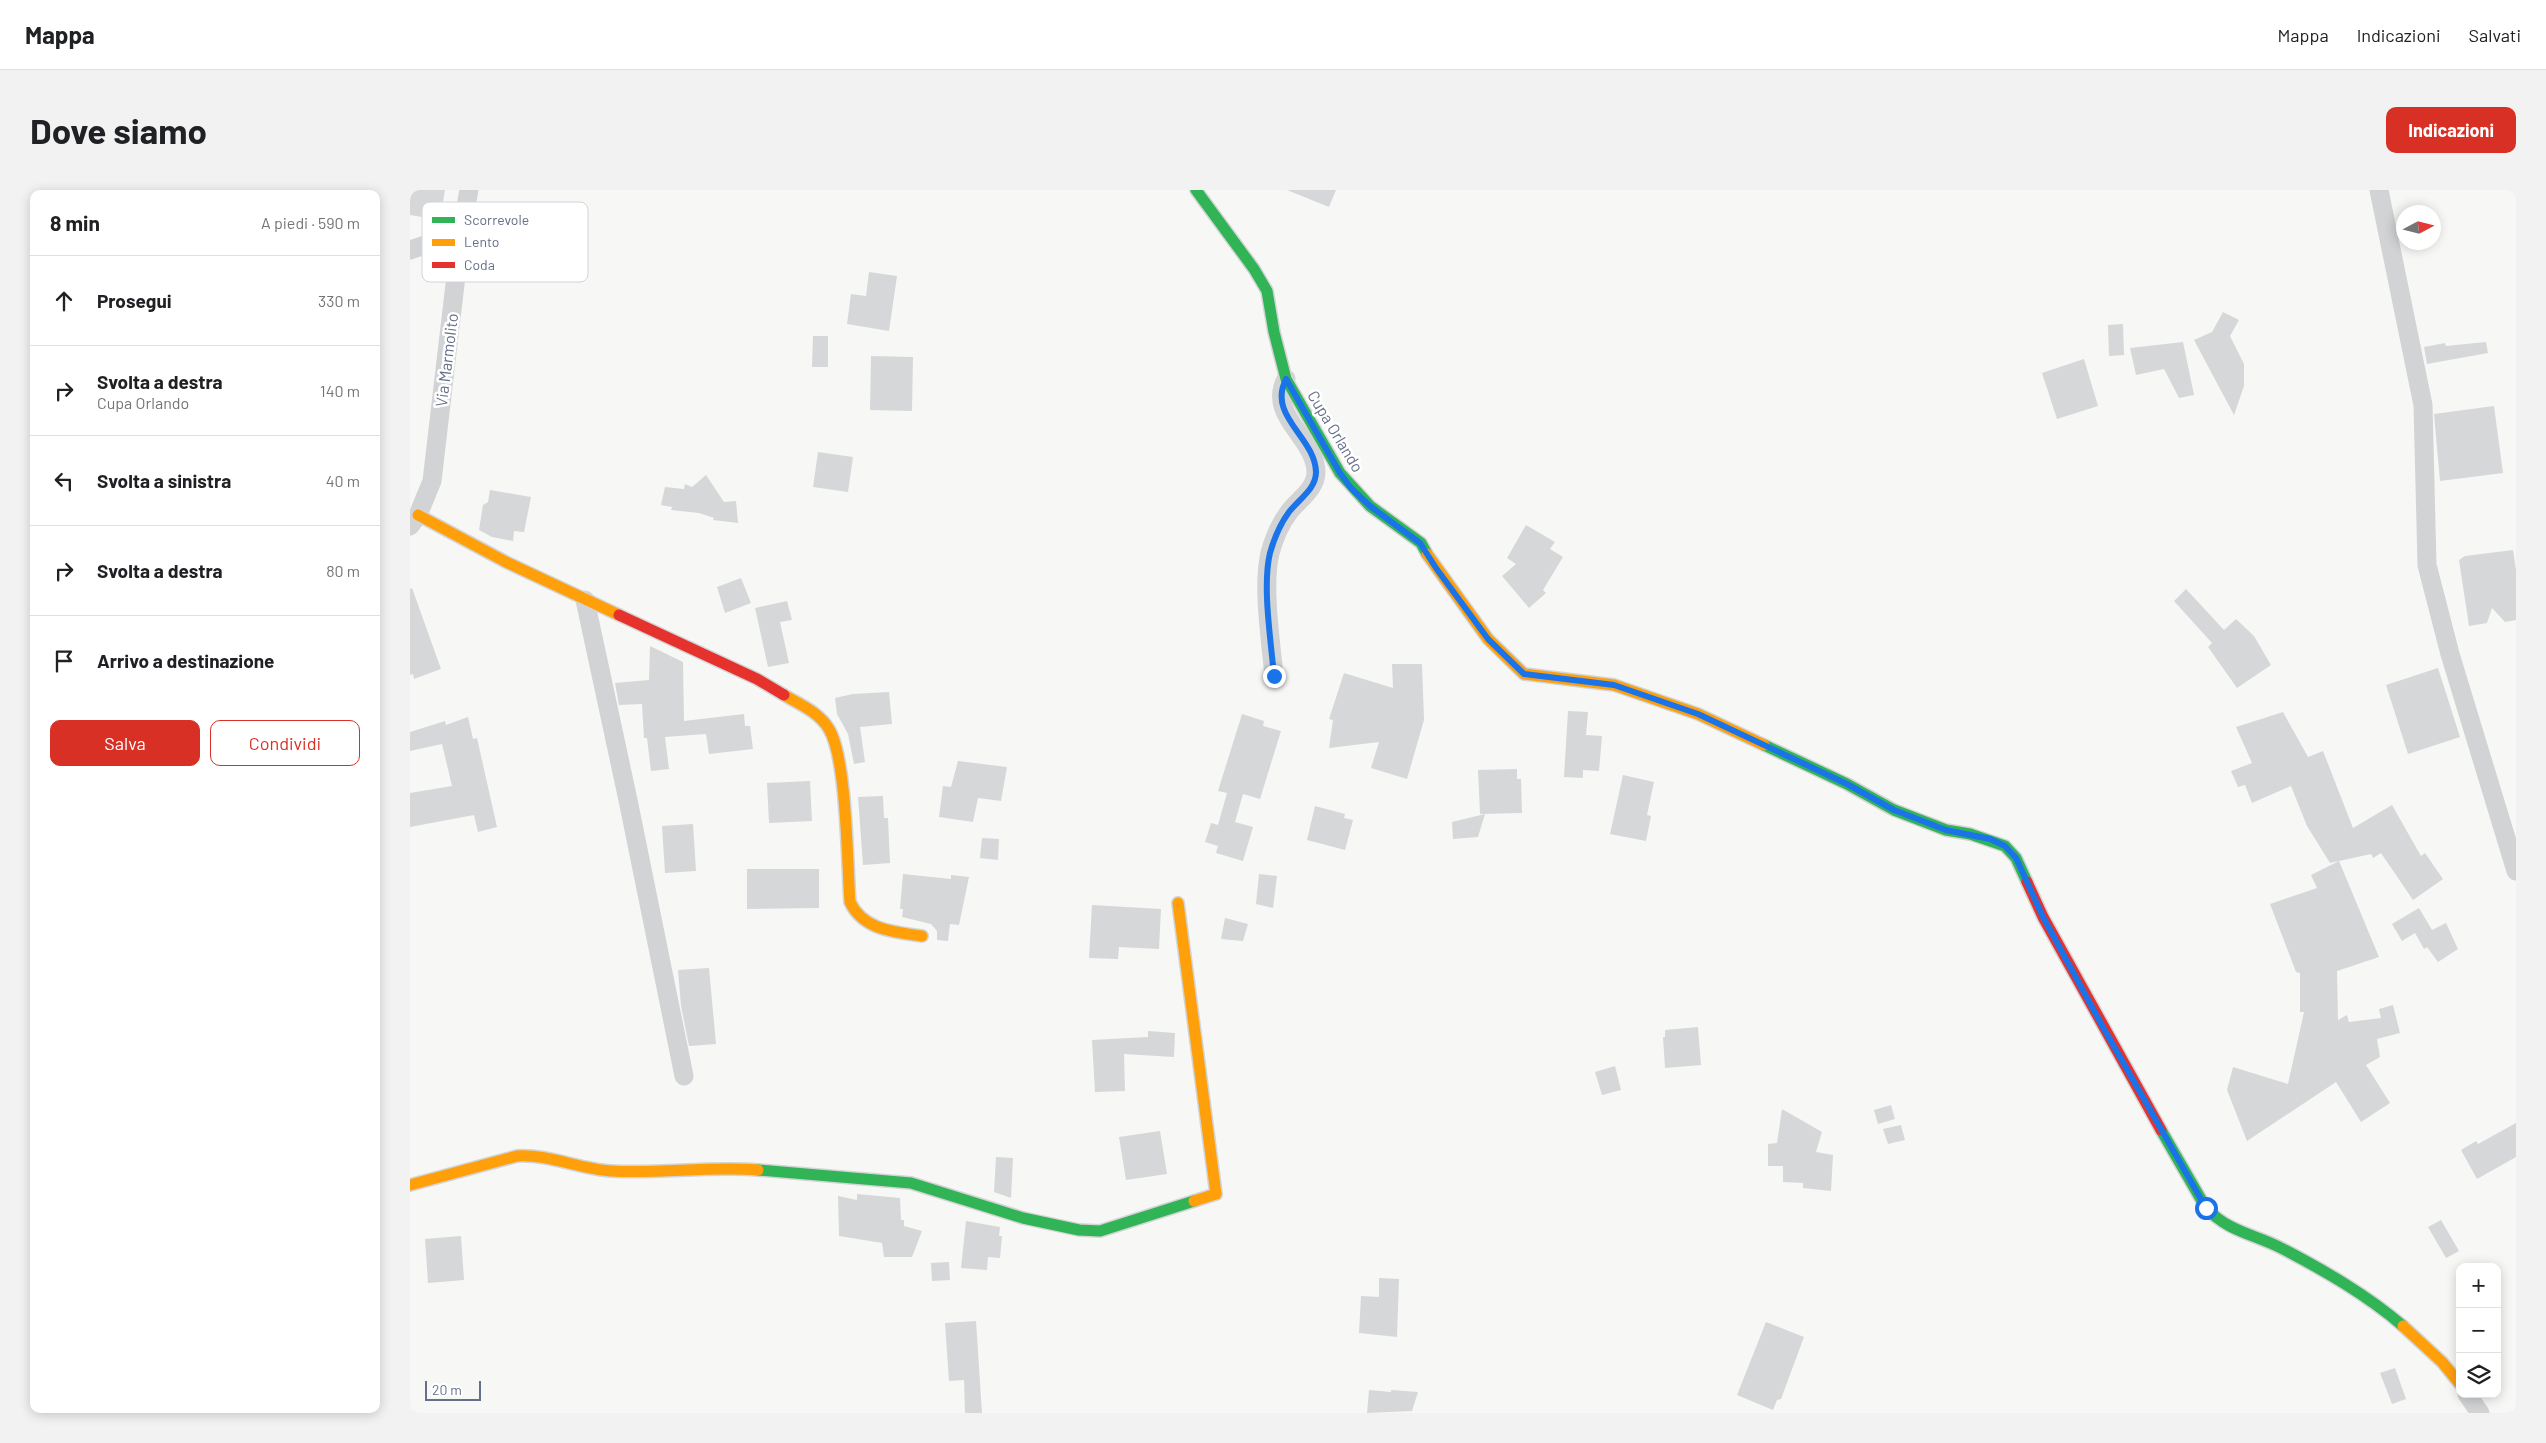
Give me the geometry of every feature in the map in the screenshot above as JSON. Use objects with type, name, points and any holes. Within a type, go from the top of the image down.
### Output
[{"type":"street","name":"Cupa Orlando","points":[[1196,190],[1254,269],[1267,291],[1274,332],[1286,379],[1340,473],[1351,488],[1370,506],[1420,543],[1488,639],[1524,674],[1614,685],[1698,714],[1847,784],[1894,810],[1946,830],[1990,839],[2005,846],[2016,858],[2043,917],[2104,1029],[2206,1208],[2217,1222],[2228,1229],[2280,1247],[2389,1314],[2443,1361],[2456,1379]]},
{"type":"street","points":[[2379,190],[2423,405],[2427,565],[2453,664],[2516,871]]},
{"type":"street","points":[[410,250],[422,246]]},
{"type":"street","name":"Via Marmolito","points":[[414,521],[432,481],[456,282]]},
{"type":"street","points":[[1274,676],[1268,588],[1269,555],[1277,531],[1290,512],[1315,483],[1316,471],[1313,458],[1280,402],[1281,390],[1286,379]]},
{"type":"street","points":[[414,521],[757,679],[816,714],[828,727],[833,737],[841,777],[850,902],[853,912],[862,921],[898,932],[922,936]]},
{"type":"street","points":[[584,600],[592,625],[684,1076]]},
{"type":"street","points":[[410,1185],[476,1169],[517,1156],[533,1155],[583,1168],[612,1171],[740,1169],[912,1183],[1023,1218],[1079,1230],[1100,1230],[1216,1194],[1178,903]]},
{"type":"street","points":[[2471,1398],[2480,1413]]},
{"type":"building","points":[[410,190],[445,190],[443,202],[422,202],[422,217],[410,215]]},
{"type":"building","points":[[1287,190],[1336,190],[1329,207]]},
{"type":"building","points":[[869,272],[897,276],[889,331],[847,324],[851,294],[866,296]]},
{"type":"building","points":[[2223,312],[2239,320],[2230,336],[2244,364],[2244,386],[2234,415],[2194,340],[2212,332]]},
{"type":"building","points":[[2123,324],[2124,355],[2109,356],[2108,325]]},
{"type":"building","points":[[813,336],[828,336],[828,367],[812,367]]},
{"type":"building","points":[[2183,342],[2194,395],[2179,398],[2164,369],[2136,375],[2130,348]]},
{"type":"building","points":[[2486,342],[2488,353],[2427,364],[2424,347],[2445,343],[2446,346]]},
{"type":"building","points":[[871,356],[913,357],[912,411],[870,410]]},
{"type":"building","points":[[2084,359],[2098,406],[2057,419],[2042,373]]},
{"type":"building","points":[[2494,406],[2503,473],[2440,481],[2434,414]]},
{"type":"building","points":[[818,452],[853,457],[848,492],[813,487]]},
{"type":"building","points":[[706,475],[724,502],[736,501],[738,523],[713,520],[714,518],[699,513],[671,510],[672,507],[661,505],[665,487],[684,489],[685,484],[692,487]]},
{"type":"building","points":[[490,490],[531,497],[524,532],[514,531],[513,541],[492,537],[479,530],[483,505],[488,502]]},
{"type":"building","points":[[1526,525],[1555,542],[1550,549],[1563,557],[1543,590],[1546,593],[1529,608],[1502,576],[1516,564],[1507,558]]},
{"type":"building","points":[[2513,550],[2516,570],[2516,620],[2505,622],[2492,608],[2487,623],[2469,626],[2459,560],[2465,556]]},
{"type":"building","points":[[741,578],[751,603],[725,613],[717,587]]},
{"type":"building","points":[[412,588],[441,669],[414,679],[413,674],[410,675],[410,589]]},
{"type":"building","points":[[2186,589],[2224,630],[2236,619],[2254,636],[2271,665],[2237,688],[2208,647],[2212,643],[2174,601]]},
{"type":"building","points":[[787,601],[792,620],[780,622],[789,663],[768,667],[755,608]]},
{"type":"building","points":[[650,646],[683,662],[684,721],[744,714],[745,726],[750,726],[753,749],[709,754],[706,734],[665,737],[669,769],[651,771],[647,738],[644,738],[642,704],[619,705],[615,683],[649,680]]},
{"type":"building","points":[[1392,664],[1422,664],[1424,720],[1407,779],[1371,768],[1379,742],[1329,748],[1333,720],[1329,719],[1344,673],[1393,688]]},
{"type":"building","points":[[2438,668],[2460,737],[2408,754],[2386,685]]},
{"type":"building","points":[[889,692],[892,724],[860,727],[865,762],[854,764],[848,734],[837,714],[835,698],[853,694]]},
{"type":"building","points":[[1568,711],[1588,712],[1586,735],[1602,736],[1599,771],[1583,770],[1583,778],[1564,777]]},
{"type":"building","points":[[2283,712],[2308,757],[2323,751],[2353,828],[2392,805],[2421,856],[2425,853],[2443,879],[2413,900],[2381,853],[2373,858],[2371,854],[2330,863],[2307,826],[2291,786],[2252,803],[2245,785],[2238,787],[2231,771],[2252,763],[2236,727]]},
{"type":"building","points":[[1242,714],[1264,721],[1263,726],[1281,731],[1260,799],[1243,794],[1235,822],[1253,827],[1243,861],[1216,853],[1218,846],[1205,842],[1211,823],[1218,825],[1227,793],[1218,791]]},
{"type":"building","points":[[468,717],[473,739],[477,738],[497,827],[478,832],[474,815],[410,827],[410,793],[452,786],[442,744],[410,751],[410,732],[445,721],[446,725]]},
{"type":"building","points":[[958,761],[1007,767],[1001,801],[978,798],[973,822],[939,817],[943,786],[951,787]]},
{"type":"building","points":[[1517,769],[1517,779],[1521,779],[1522,813],[1480,814],[1478,770]]},
{"type":"building","points":[[1623,775],[1654,782],[1647,815],[1651,816],[1646,841],[1610,834]]},
{"type":"building","points":[[810,781],[812,821],[769,823],[767,783]]},
{"type":"building","points":[[883,796],[884,818],[888,818],[890,863],[863,865],[858,797]]},
{"type":"building","points":[[1315,806],[1345,814],[1344,818],[1353,820],[1345,850],[1307,840]]},
{"type":"building","points":[[1485,814],[1478,837],[1453,839],[1452,822]]},
{"type":"building","points":[[693,824],[696,871],[665,873],[662,826]]},
{"type":"building","points":[[982,838],[999,839],[998,860],[980,858]]},
{"type":"building","points":[[2339,861],[2379,957],[2337,971],[2338,1020],[2347,1015],[2349,1022],[2381,1018],[2379,1009],[2393,1005],[2400,1033],[2377,1039],[2380,1057],[2366,1065],[2390,1103],[2361,1122],[2336,1082],[2247,1141],[2227,1090],[2233,1067],[2288,1084],[2304,1012],[2300,1012],[2300,973],[2296,972],[2270,904],[2317,888],[2311,875]]},
{"type":"building","points":[[747,869],[819,869],[819,908],[747,909]]},
{"type":"building","points":[[903,874],[951,879],[951,875],[969,877],[959,925],[950,924],[948,941],[937,940],[937,931],[931,924],[902,917],[903,909],[900,909]]},
{"type":"building","points":[[1259,874],[1277,876],[1273,908],[1256,904]]},
{"type":"building","points":[[1092,905],[1161,909],[1159,949],[1119,947],[1118,959],[1089,958]]},
{"type":"building","points":[[2419,908],[2432,930],[2446,923],[2458,949],[2438,962],[2427,947],[2424,949],[2415,933],[2402,941],[2392,924]]},
{"type":"building","points":[[1225,918],[1248,924],[1243,941],[1221,939]]},
{"type":"building","points":[[709,968],[716,1044],[689,1046],[681,1006],[678,970]]},
{"type":"building","points":[[1698,1027],[1701,1065],[1665,1068],[1663,1037],[1665,1037],[1665,1030]]},
{"type":"building","points":[[1148,1031],[1175,1033],[1174,1057],[1124,1054],[1125,1091],[1095,1092],[1092,1040],[1148,1037]]},
{"type":"building","points":[[1615,1066],[1621,1090],[1602,1095],[1595,1072]]},
{"type":"building","points":[[1891,1105],[1895,1119],[1878,1124],[1874,1110]]},
{"type":"building","points":[[1782,1109],[1822,1132],[1816,1152],[1833,1155],[1831,1191],[1803,1188],[1803,1183],[1783,1182],[1783,1166],[1768,1166],[1768,1144],[1777,1143]]},
{"type":"building","points":[[2516,1123],[2516,1157],[2477,1179],[2461,1150],[2476,1141],[2478,1144]]},
{"type":"building","points":[[1901,1125],[1905,1140],[1888,1144],[1883,1129]]},
{"type":"building","points":[[1160,1131],[1167,1174],[1126,1180],[1119,1137]]},
{"type":"building","points":[[996,1157],[1013,1158],[1011,1198],[994,1192]]},
{"type":"building","points":[[857,1194],[900,1198],[901,1220],[904,1220],[904,1226],[922,1231],[912,1257],[884,1257],[882,1243],[839,1236],[838,1196],[857,1200]]},
{"type":"building","points":[[2441,1220],[2459,1251],[2446,1258],[2428,1227]]},
{"type":"building","points":[[966,1221],[1000,1227],[999,1236],[1002,1236],[1000,1258],[988,1257],[987,1270],[961,1268]]},
{"type":"building","points":[[461,1236],[464,1280],[428,1283],[425,1239]]},
{"type":"building","points":[[949,1262],[950,1280],[932,1281],[931,1263]]},
{"type":"building","points":[[1379,1278],[1399,1279],[1397,1337],[1359,1333],[1361,1296],[1379,1297]]},
{"type":"building","points":[[976,1321],[982,1413],[965,1413],[964,1380],[949,1381],[945,1323]]},
{"type":"building","points":[[1766,1322],[1804,1337],[1781,1399],[1777,1400],[1773,1410],[1737,1395]]},
{"type":"building","points":[[2395,1368],[2406,1399],[2392,1404],[2380,1373]]},
{"type":"building","points":[[1369,1390],[1418,1392],[1412,1411],[1367,1413]]},
{"type":"traffic: fast","points":[[1196,190],[1254,269],[1267,291],[1274,332],[1286,379],[1340,473],[1370,506],[1421,543],[1427,554]]},
{"type":"traffic: fast","points":[[1764,745],[1847,784],[1894,810],[1946,830],[1970,834],[2005,846],[2016,858],[2027,882]]},
{"type":"traffic: fast","points":[[2161,1130],[2206,1208],[2215,1216],[2224,1223],[2273,1244],[2330,1275],[2375,1304],[2403,1326]]},
{"type":"traffic: fast","points":[[758,1170],[911,1183],[1023,1218],[1079,1230],[1100,1231],[1194,1201]]},
{"type":"traffic: slow","points":[[418,515],[506,562],[619,615]]},
{"type":"traffic: slow","points":[[1427,554],[1488,639],[1524,674],[1614,685],[1698,714],[1764,745]]},
{"type":"traffic: slow","points":[[784,695],[820,718],[829,729],[835,743],[843,787],[850,902],[863,919],[871,924],[890,931],[922,936]]},
{"type":"traffic: slow","points":[[1178,903],[1216,1194],[1194,1201]]},
{"type":"traffic: slow","points":[[410,1185],[517,1156],[541,1157],[587,1168],[611,1171],[758,1170]]},
{"type":"traffic: slow","points":[[2403,1326],[2442,1362],[2456,1379]]},
{"type":"traffic: jam","points":[[619,615],[757,679],[784,695]]},
{"type":"traffic: jam","points":[[2027,882],[2043,917],[2161,1130]]},
{"type":"route","points":[[1274,676],[1268,588],[1269,555],[1277,531],[1290,512],[1315,483],[1316,471],[1313,458],[1280,402],[1281,390],[1286,379],[1331,454],[1340,473],[1351,488],[1370,506],[1420,543],[1488,639],[1524,674],[1614,685],[1698,714],[1811,769],[1847,784],[1894,810],[1946,830],[1990,839],[2005,846],[2016,858],[2043,917],[2104,1029],[2206,1208]]}]
